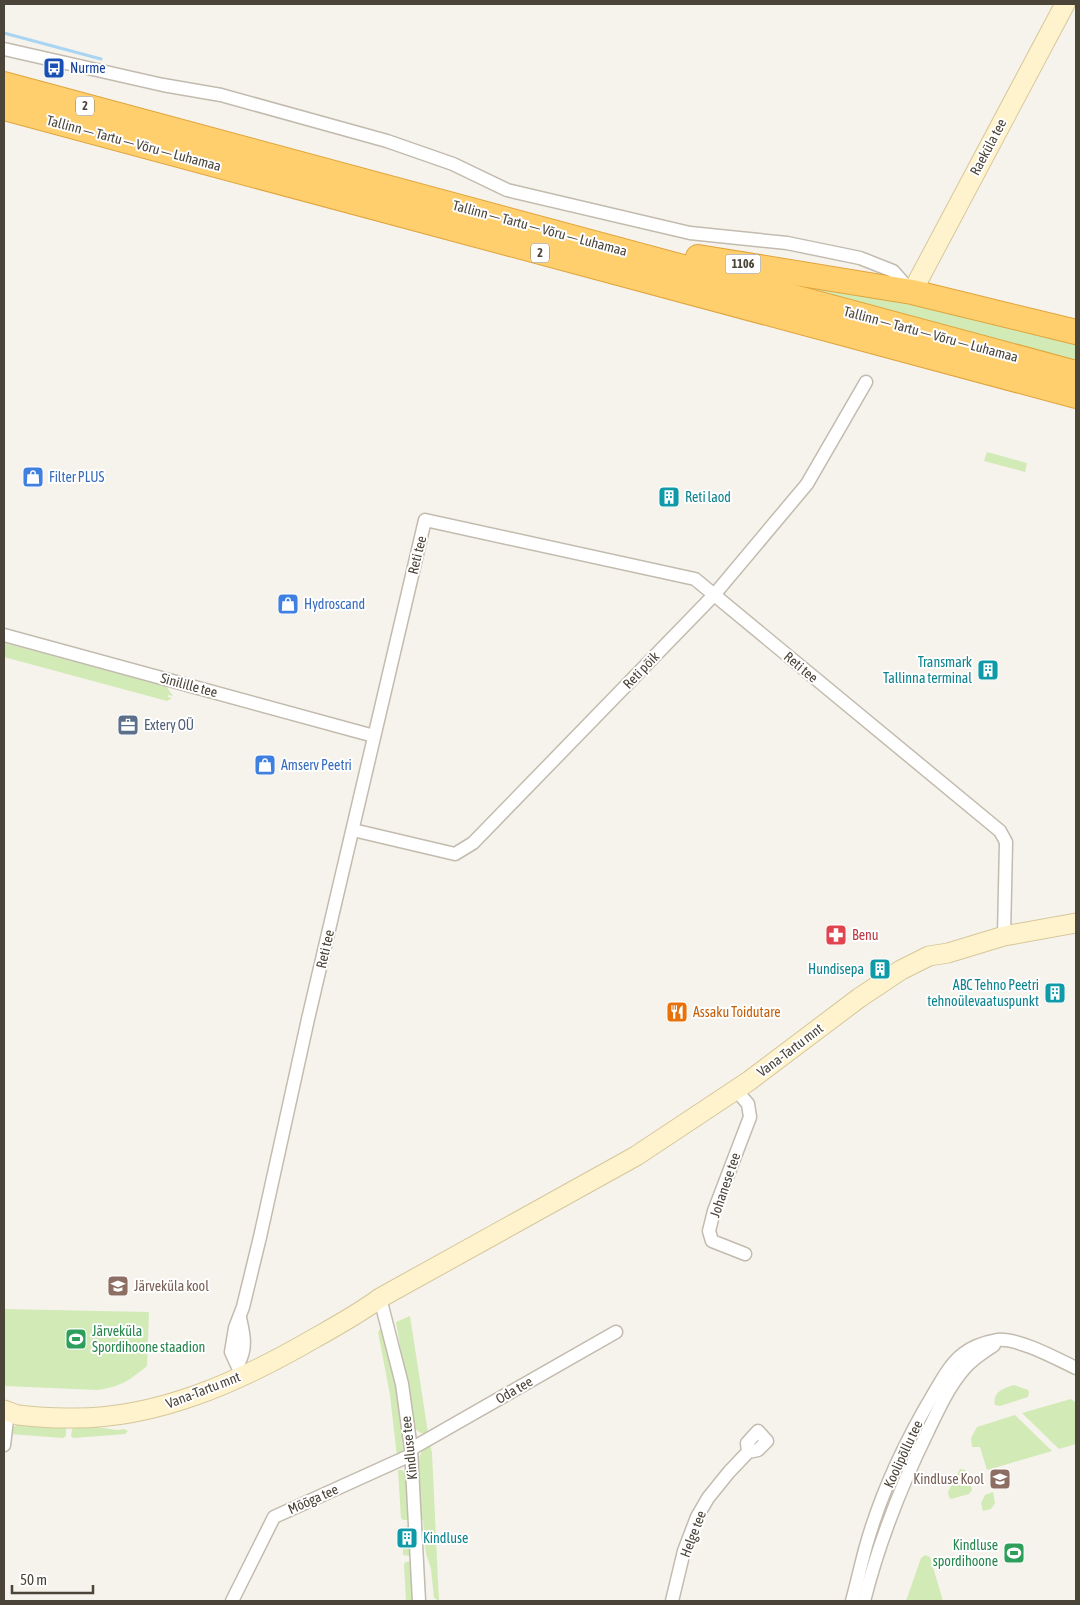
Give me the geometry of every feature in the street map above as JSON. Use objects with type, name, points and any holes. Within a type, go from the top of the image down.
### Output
[{"type":"highway","name":"Tallinn — Tartu — Võru — Luhamaa","points":[[4,84],[1076,373]]},
{"type":"highway","name":"Tallinn — Tartu — Võru — Luhamaa","points":[[4,108],[1076,396]]},
{"type":"highway","name":"1106","points":[[574,237],[606,236],[676,254],[912,292],[1076,332]]},
{"type":"street","name":"Raeküla tee","points":[[912,292],[1065,4]]},
{"type":"street","points":[[4,49],[163,85],[221,95],[378,138],[453,164],[507,190],[690,232],[787,243],[860,258],[893,271],[912,292]]},
{"type":"street","name":"Reti põik","points":[[353,830],[455,854],[473,843],[714,595],[807,484],[866,382]]},
{"type":"street","name":"Reti tee","points":[[240,1370],[231,1352],[235,1328],[240,1318],[425,520],[695,579],[1000,831],[1006,842],[1004,936]]},
{"type":"street","name":"Sinilille tee","points":[[4,635],[374,736]]},
{"type":"street","name":"Vana-Tartu mnt","points":[[6,1411],[16,1414],[68,1418],[137,1412],[166,1405],[240,1370],[289,1353],[366,1309],[380,1298],[636,1156],[749,1081],[883,981],[929,956],[948,953],[1004,936],[1076,923]]},
{"type":"street","name":"Vana-Tartu mnt","points":[[636,1156],[650,1151],[689,1130],[742,1097],[882,994],[948,953]]},
{"type":"street","name":"Johanese tee","points":[[742,1097],[748,1104],[750,1117],[717,1203],[709,1231],[712,1241],[745,1254]]},
{"type":"street","name":"Kindluse tee","points":[[380,1298],[402,1384],[411,1452],[419,1601]]},
{"type":"street","name":"Oda tee","points":[[411,1452],[616,1332]]},
{"type":"street","points":[[864,1601],[879,1545],[907,1474],[933,1421],[954,1382],[971,1362],[1000,1340]]},
{"type":"street","name":"Koolipõllu tee","points":[[852,1601],[866,1545],[896,1468],[921,1414],[944,1376],[964,1353],[981,1344],[1000,1340],[1024,1345],[1076,1368]]},
{"type":"street","points":[[4,1445],[6,1411]]},
{"type":"street","name":"Mõõga tee","points":[[232,1601],[274,1517],[411,1452]]},
{"type":"street","name":"Helge tee","points":[[672,1601],[684,1551],[697,1517],[708,1498],[748,1452]]},
{"type":"green space","points":[[793,284],[828,285],[1076,340],[1076,362],[796,287]]},
{"type":"green space","points":[[987,452],[1027,463],[1025,472],[984,461]]},
{"type":"green space","points":[[4,643],[166,686],[173,696],[168,695],[168,697],[172,698],[167,701],[4,657]]},
{"type":"green space","name":"Järveküla Spordihoone staadion","points":[[4,1309],[149,1312],[147,1366],[124,1382],[113,1387],[98,1390],[4,1386]]},
{"type":"green space","points":[[410,1316],[428,1433],[426,1434],[420,1433],[414,1427],[396,1322]]},
{"type":"green space","points":[[381,1328],[392,1363],[400,1412],[403,1449],[400,1456],[397,1457],[390,1395],[378,1332]]},
{"type":"green space","points":[[1014,1385],[1028,1390],[1028,1397],[1000,1406],[995,1405],[997,1394],[1003,1389]]},
{"type":"green space","points":[[1071,1399],[1076,1403],[1076,1444],[1059,1449],[1022,1413]]},
{"type":"green space","points":[[1015,1415],[1052,1451],[987,1470],[980,1447],[972,1447],[971,1438],[977,1427]]},
{"type":"green space","points":[[21,1423],[66,1423],[66,1436],[63,1438],[10,1434],[13,1427]]},
{"type":"green space","points":[[76,1427],[124,1429],[128,1431],[125,1434],[73,1438],[71,1436],[72,1429]]},
{"type":"green space","points":[[430,1444],[439,1601],[434,1598],[431,1569],[424,1541],[427,1540],[427,1532],[424,1532],[423,1520],[420,1520],[419,1458],[422,1450]]},
{"type":"green space","points":[[960,1469],[967,1472],[972,1490],[969,1494],[951,1499],[948,1492]]},
{"type":"green space","points":[[398,1470],[402,1470],[407,1474],[411,1520],[403,1520],[401,1518]]},
{"type":"green space","points":[[993,1492],[995,1503],[991,1509],[983,1511],[981,1503],[985,1495]]},
{"type":"green space","points":[[408,1526],[408,1533],[405,1534],[406,1541],[409,1542],[410,1556],[403,1555],[402,1528]]},
{"type":"green space","points":[[925,1555],[930,1557],[943,1601],[906,1601],[921,1558]]},
{"type":"green space","points":[[413,1561],[414,1601],[406,1601],[404,1565],[405,1562]]},
{"type":"waterway","points":[[4,33],[101,59]]},
{"type":"place","name":"Nurme","points":[[54,68]]},
{"type":"place","name":"Filter PLUS","points":[[33,477]]},
{"type":"place","name":"Reti laod","points":[[669,497]]},
{"type":"place","name":"Hydroscand","points":[[288,604]]},
{"type":"place","name":"Transmark Tallinna terminal","points":[[988,670]]},
{"type":"place","name":"Extery OÜ","points":[[128,725]]},
{"type":"place","name":"Amserv Peetri","points":[[265,765]]},
{"type":"place","name":"Benu","points":[[836,935]]},
{"type":"place","name":"Hundisepa","points":[[880,969]]},
{"type":"place","name":"ABC Tehno Peetri tehnoülevaatuspunkt","points":[[1055,993]]},
{"type":"place","name":"Assaku Toidutare","points":[[677,1012]]},
{"type":"place","name":"Järveküla kool","points":[[118,1286]]},
{"type":"place","name":"Järveküla Spordihoone staadion","points":[[76,1339]]},
{"type":"place","name":"Kindluse Kool","points":[[1000,1479]]},
{"type":"place","name":"Kindluse","points":[[407,1538]]},
{"type":"place","name":"Kindluse spordihoone","points":[[1014,1553]]}]
